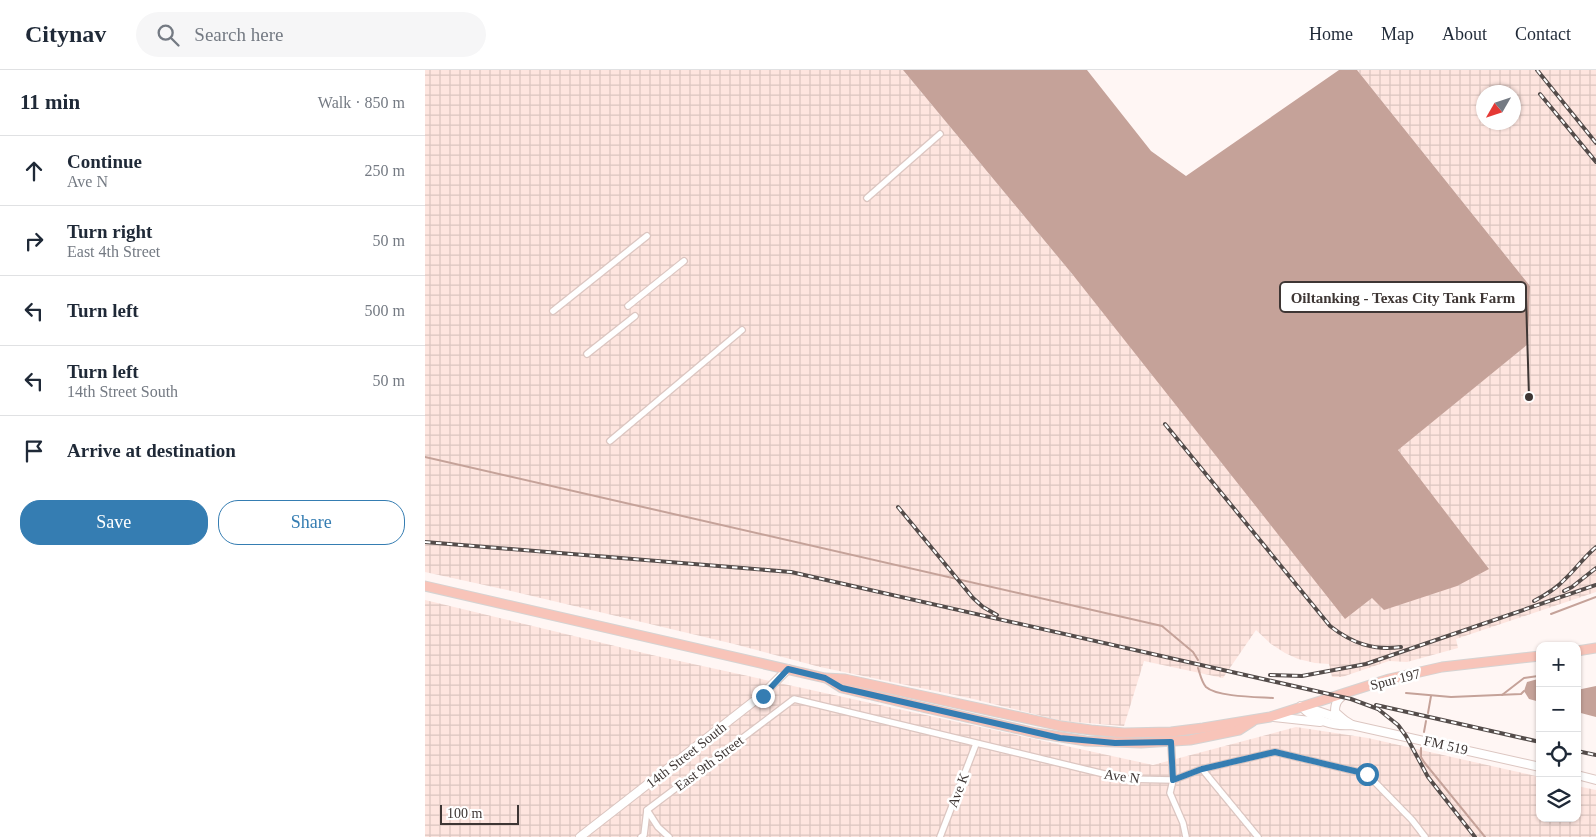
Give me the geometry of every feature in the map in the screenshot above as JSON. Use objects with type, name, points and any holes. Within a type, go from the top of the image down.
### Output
[{"type":"main road","points":[[425,586],[825,678],[845,679],[1066,727],[1124,733],[1171,732],[1254,721]]},
{"type":"main road","points":[[1581,650],[1596,648]]},
{"type":"main road","name":"Spur 197","points":[[1254,721],[1389,679],[1442,668],[1536,656]]},
{"type":"main road","name":"14th Street South","points":[[581,837],[591,834],[763,696],[788,669]]},
{"type":"main road","points":[[825,678],[842,688],[1060,738],[1115,743],[1171,742],[1209,737],[1239,730],[1254,721]]},
{"type":"main road","points":[[1344,720],[1335,712],[1335,706],[1338,699],[1348,691]]},
{"type":"main road","name":"FM 519","points":[[1301,706],[1344,720],[1352,725]]},
{"type":"main road","name":"FM 519","points":[[1301,706],[1312,716],[1326,722],[1343,726],[1352,725],[1536,766]]},
{"type":"main road","points":[[1270,717],[1326,722]]},
{"type":"main road","points":[[1581,776],[1596,780]]},
{"type":"street","points":[[867,198],[940,134]]},
{"type":"street","points":[[553,311],[647,236]]},
{"type":"street","points":[[627,306],[684,261]]},
{"type":"street","points":[[587,354],[635,316]]},
{"type":"street","points":[[611,441],[742,330]]},
{"type":"street","name":"Ave N","points":[[794,699],[1125,779],[1173,780],[1202,769],[1275,752],[1367,774],[1412,820],[1425,837]]},
{"type":"street","name":"East 9th Street","points":[[647,810],[794,699]]},
{"type":"street","points":[[1171,732],[1173,780],[1170,793],[1183,823],[1186,837]]},
{"type":"street","name":"Ave K","points":[[940,837],[976,744]]},
{"type":"street","points":[[1202,769],[1258,837]]},
{"type":"street","points":[[647,810],[643,836],[651,837]]},
{"type":"street","points":[[647,810],[658,827],[669,837]]},
{"type":"shaded area","points":[[425,70],[903,70],[1073,275],[1397,450],[1528,344],[1530,286],[1357,70],[1596,70],[1596,592],[1456,639],[1458,648],[1407,662],[1389,661],[1342,677],[1332,677],[1329,664],[1298,659],[1285,653],[1271,644],[1256,630],[1223,678],[1144,661],[1124,726],[1062,721],[969,698],[820,667],[734,644],[425,572]]},
{"type":"shaded area","points":[[903,70],[1087,70],[1151,151],[1186,176],[1339,70],[1357,70],[1530,286],[1528,344],[1398,450],[1489,569],[1457,586],[1384,610],[1372,598],[1345,619],[1073,275]]},
{"type":"shaded area","points":[[425,600],[652,655],[1153,765],[1296,727],[1368,738],[1536,776],[1536,822],[1581,822],[1581,787],[1596,790],[1596,837],[425,837]]},
{"type":"shaded area","points":[[1536,680],[1536,701],[1529,699],[1524,691],[1527,682]]},
{"type":"shaded area","points":[[1596,686],[1596,717],[1581,713],[1581,689]]},
{"type":"waterway","points":[[425,457],[1162,626],[1193,652],[1198,660]]},
{"type":"waterway","points":[[1551,614],[1596,597]]},
{"type":"waterway","points":[[1198,668],[1206,687],[1211,690],[1238,696],[1273,698]]},
{"type":"waterway","points":[[1502,695],[1524,678],[1536,676]]},
{"type":"waterway","points":[[1406,693],[1451,697],[1521,694],[1524,691]]},
{"type":"waterway","points":[[1428,713],[1431,696]]},
{"type":"waterway","points":[[1424,732],[1426,721]]},
{"type":"waterway","points":[[1421,748],[1421,757],[1424,762],[1485,837]]},
{"type":"railway","points":[[1537,70],[1596,143]]},
{"type":"railway","points":[[1540,94],[1596,162]]},
{"type":"railway","points":[[1165,424],[1330,626],[1346,637],[1372,647],[1401,647]]},
{"type":"railway","points":[[898,507],[973,598],[983,607],[997,615]]},
{"type":"railway","points":[[425,542],[791,572],[1351,699],[1378,709],[1398,725],[1428,777],[1475,837]]},
{"type":"railway","points":[[1534,601],[1557,586],[1596,547]]},
{"type":"railway","points":[[1564,591],[1596,568]]},
{"type":"railway","points":[[1270,675],[1302,676],[1366,664],[1596,585]]},
{"type":"railway","points":[[1376,705],[1536,741]]},
{"type":"railway","points":[[1581,752],[1596,755]]},
{"type":"place","name":"Oiltanking - Texas City Tank Farm","points":[[1529,397]]},
{"type":"route","points":[[763,696],[788,669],[825,678],[842,688],[1060,738],[1115,743],[1171,742],[1173,780],[1202,769],[1275,752],[1367,774]]}]
